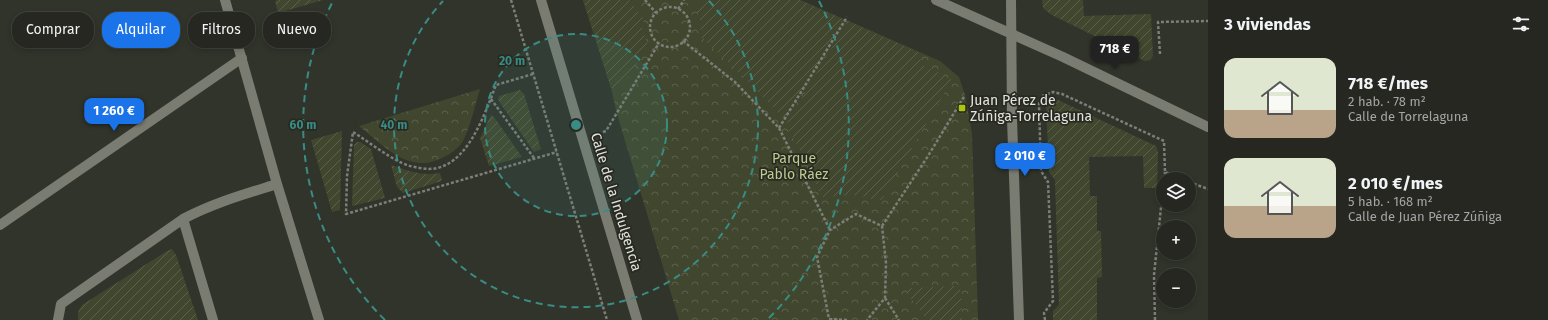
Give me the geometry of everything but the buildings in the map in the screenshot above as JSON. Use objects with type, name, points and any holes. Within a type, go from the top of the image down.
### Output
[{"type":"street","points":[[225,0],[277,184],[319,320]]},
{"type":"street","name":"Calle de la Indulgencia","points":[[541,0],[637,320]]},
{"type":"street","points":[[936,0],[1012,34],[1208,127]]},
{"type":"street","points":[[1011,0],[1012,119],[1019,320]]},
{"type":"street","points":[[0,225],[242,58]]},
{"type":"street","points":[[58,320],[61,304],[183,219],[201,209],[277,184]]},
{"type":"street","points":[[183,219],[213,320]]},
{"type":"path","points":[[511,0],[607,320]]},
{"type":"path","points":[[645,0],[656,13]]},
{"type":"path","points":[[678,9],[684,0]]},
{"type":"path","points":[[665,8],[678,9],[686,15],[689,21],[690,30],[683,41],[676,45],[669,47],[659,44],[650,32],[652,18],[656,13],[665,8]]},
{"type":"path","points":[[779,128],[847,18]]},
{"type":"path","points":[[1160,54],[1158,22],[1208,21]]},
{"type":"path","points":[[683,41],[736,82],[779,128],[830,230]]},
{"type":"path","points":[[582,138],[606,131],[659,44]]},
{"type":"path","points":[[533,74],[496,85],[491,99],[467,147],[457,158],[444,167],[428,170],[402,164],[352,132],[347,176],[346,214],[557,152]]},
{"type":"path","points":[[1045,320],[1044,313],[1053,301],[1048,182],[1041,171],[1039,104],[1042,96],[1053,92],[1062,94],[1164,141],[1165,172]]},
{"type":"path","points":[[867,320],[884,298],[886,263],[882,226],[928,156],[965,95]]},
{"type":"path","points":[[491,99],[534,158]]},
{"type":"path","points":[[1196,185],[1208,189]]},
{"type":"path","points":[[1155,320],[1154,275],[1161,212]]},
{"type":"path","points":[[847,320],[829,320],[817,257],[830,230],[856,214],[882,226]]},
{"type":"path","points":[[884,298],[899,320]]},
{"type":"green space","points":[[323,0],[281,12],[278,12],[275,1]]},
{"type":"green space","name":"Parque Pablo Ráez","points":[[583,0],[800,0],[940,61],[959,77],[965,95],[972,134],[978,320],[679,320],[617,114],[611,88]]},
{"type":"green space","points":[[583,0],[629,0],[644,19],[642,29],[648,45],[620,88],[611,88]]},
{"type":"green space","points":[[700,0],[800,0],[845,20],[784,119],[747,80],[700,36],[701,22],[696,10]]},
{"type":"green space","points":[[1042,0],[1083,0],[1084,16],[1151,14],[1153,56],[1150,60],[1145,61],[1050,14],[1043,8]]},
{"type":"green space","points":[[848,21],[923,54],[919,63],[951,79],[949,85],[882,199],[878,201],[859,195],[823,197],[818,190],[807,162],[786,125]]},
{"type":"green space","points":[[480,89],[464,139],[450,154],[432,162],[420,163],[409,161],[398,156],[388,150],[359,126]]},
{"type":"green space","points":[[520,90],[524,94],[541,149],[534,152],[498,100],[499,96]]},
{"type":"green space","points":[[1056,99],[1156,146],[1158,152],[1156,188],[1144,188],[1143,156],[1089,157],[1090,196],[1097,196],[1097,231],[1101,231],[1102,277],[1097,278],[1097,320],[1053,320],[1053,311],[1059,305],[1055,180],[1049,172],[1046,104],[1050,100]]},
{"type":"green space","points":[[491,115],[494,117],[522,157],[489,166],[480,138]]},
{"type":"green space","points":[[342,131],[340,210],[332,212],[311,140]]},
{"type":"green space","points":[[357,142],[360,142],[371,149],[385,198],[352,206],[354,145]]},
{"type":"green space","points":[[391,165],[421,173],[440,173],[442,181],[403,193],[397,187]]},
{"type":"green space","points":[[172,249],[176,255],[198,320],[78,320],[78,312],[82,305]]},
{"type":"green space","points":[[955,286],[961,291],[962,320],[927,320],[908,294],[908,290],[912,288]]},
{"type":"place","name":"Juan Pérez de Zúñiga-Torrelaguna","points":[[962,108]]}]
